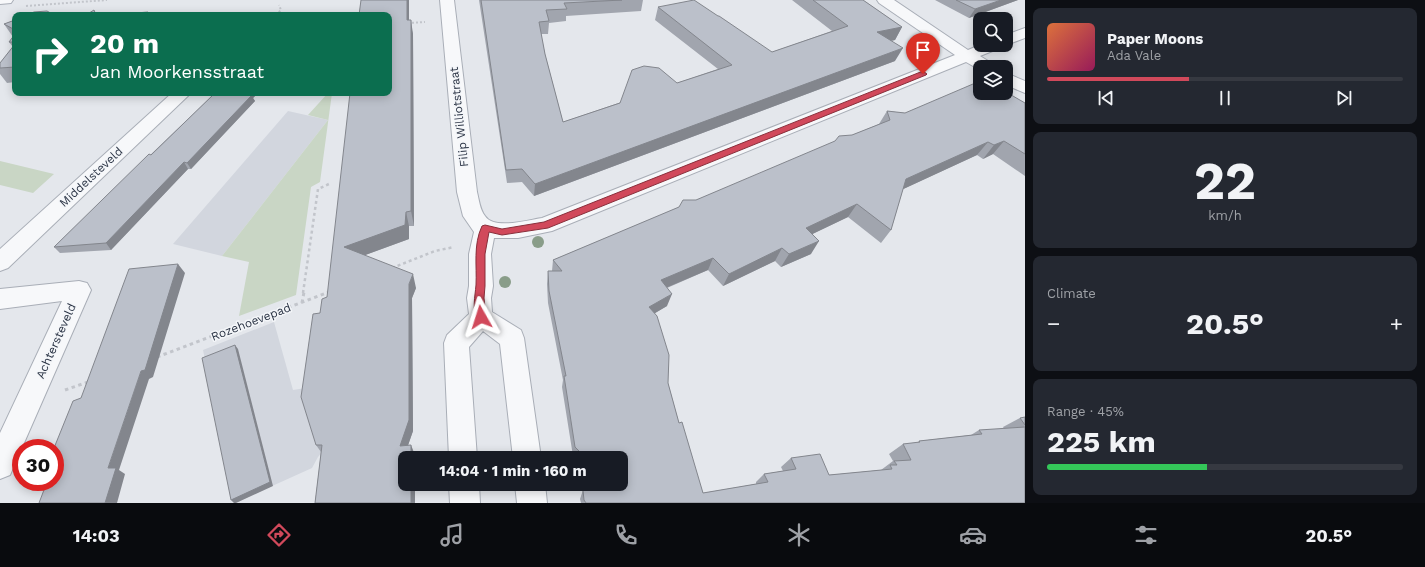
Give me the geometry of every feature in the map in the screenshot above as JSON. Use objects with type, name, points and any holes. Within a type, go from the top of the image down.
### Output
[{"type":"street","points":[[0,0],[6,0]]},
{"type":"street","name":"Filip Williotstraat","points":[[447,0],[467,192],[475,221],[485,228]]},
{"type":"street","points":[[884,0],[974,60]]},
{"type":"street","points":[[1013,37],[1025,33]]},
{"type":"street","points":[[463,451],[456,344],[481,317],[479,298],[481,286],[480,254],[485,228],[502,232],[545,225],[977,52]]},
{"type":"street","points":[[1013,82],[1025,88]]},
{"type":"street","name":"Middelsteveld","points":[[0,262],[179,96]]},
{"type":"street","name":"Achtersteveld","points":[[0,299],[79,290],[0,465]]},
{"type":"street","points":[[481,317],[512,338],[526,451]]},
{"type":"street","points":[[465,491],[466,503]]},
{"type":"street","points":[[531,491],[532,503]]},
{"type":"path","points":[[20,6],[107,0]]},
{"type":"path","points":[[279,5],[281,10],[279,12]]},
{"type":"path","points":[[302,303],[318,189],[330,183]]},
{"type":"path","points":[[391,268],[435,251],[458,246],[485,228]]},
{"type":"path","name":"Rozehoevepad","points":[[150,360],[332,291]]},
{"type":"path","points":[[62,391],[91,381]]},
{"type":"shaded area","points":[[288,111],[328,120],[222,256],[173,244]]},
{"type":"shaded area","points":[[274,322],[293,390],[312,387],[336,434],[318,457],[312,468],[235,503],[203,350]]},
{"type":"green space","points":[[325,96],[332,96],[320,182],[311,187],[296,295],[239,316],[249,262],[222,256],[328,120],[308,115]]},
{"type":"green space","points":[[0,161],[54,174],[33,193],[0,185]]},
{"type":"building","points":[[361,0],[407,0],[407,20],[411,20],[411,211],[406,212],[405,225],[344,247],[413,274],[409,284],[409,420],[400,446],[411,445],[411,451],[398,451],[398,491],[411,491],[411,503],[315,503],[322,445],[316,445],[301,397],[313,314],[320,313],[322,299],[327,297],[350,96],[392,96],[392,12],[359,12]]},
{"type":"building","points":[[481,0],[622,0],[564,3],[567,9],[546,10],[549,21],[539,22],[545,54],[563,122],[620,103],[632,70],[644,66],[659,68],[677,83],[732,65],[658,7],[694,0],[772,52],[848,26],[813,0],[863,0],[902,27],[877,32],[903,48],[535,184],[522,169],[506,170]]},
{"type":"building","points":[[956,0],[1001,0],[975,9]]},
{"type":"building","points":[[12,21],[12,28],[4,24]]},
{"type":"building","points":[[12,48],[12,67],[0,68],[0,63]]},
{"type":"building","points":[[973,84],[973,100],[1013,100],[1013,96],[1025,103],[1025,154],[1004,141],[994,145],[988,142],[906,179],[891,230],[857,204],[806,228],[819,241],[789,254],[782,248],[729,274],[713,258],[661,280],[672,294],[649,307],[657,316],[669,355],[668,383],[679,423],[682,422],[703,493],[768,482],[764,474],[796,469],[791,458],[820,454],[829,475],[892,469],[890,465],[897,465],[894,461],[911,460],[903,444],[982,434],[979,430],[1025,427],[1025,503],[586,503],[584,500],[583,491],[628,491],[628,451],[579,451],[575,447],[564,376],[566,376],[549,291],[548,271],[562,271],[553,260],[679,207],[683,200],[696,200],[835,141],[839,136],[852,135],[890,120],[887,111],[905,113]]},
{"type":"building","points":[[212,96],[251,96],[187,163],[184,162],[106,243],[54,247],[149,154],[151,155]]},
{"type":"building","points":[[178,264],[145,370],[141,371],[108,468],[116,468],[105,503],[39,503],[44,491],[64,491],[64,439],[58,439],[73,401],[81,398],[129,269]]},
{"type":"building","points":[[235,345],[270,482],[231,500],[202,358]]},
{"type":"building","points":[[1025,417],[1025,425],[1020,418]]},
{"type":"route","points":[[481,317],[479,298],[481,286],[480,254],[485,228],[502,232],[545,225],[923,74]]}]
